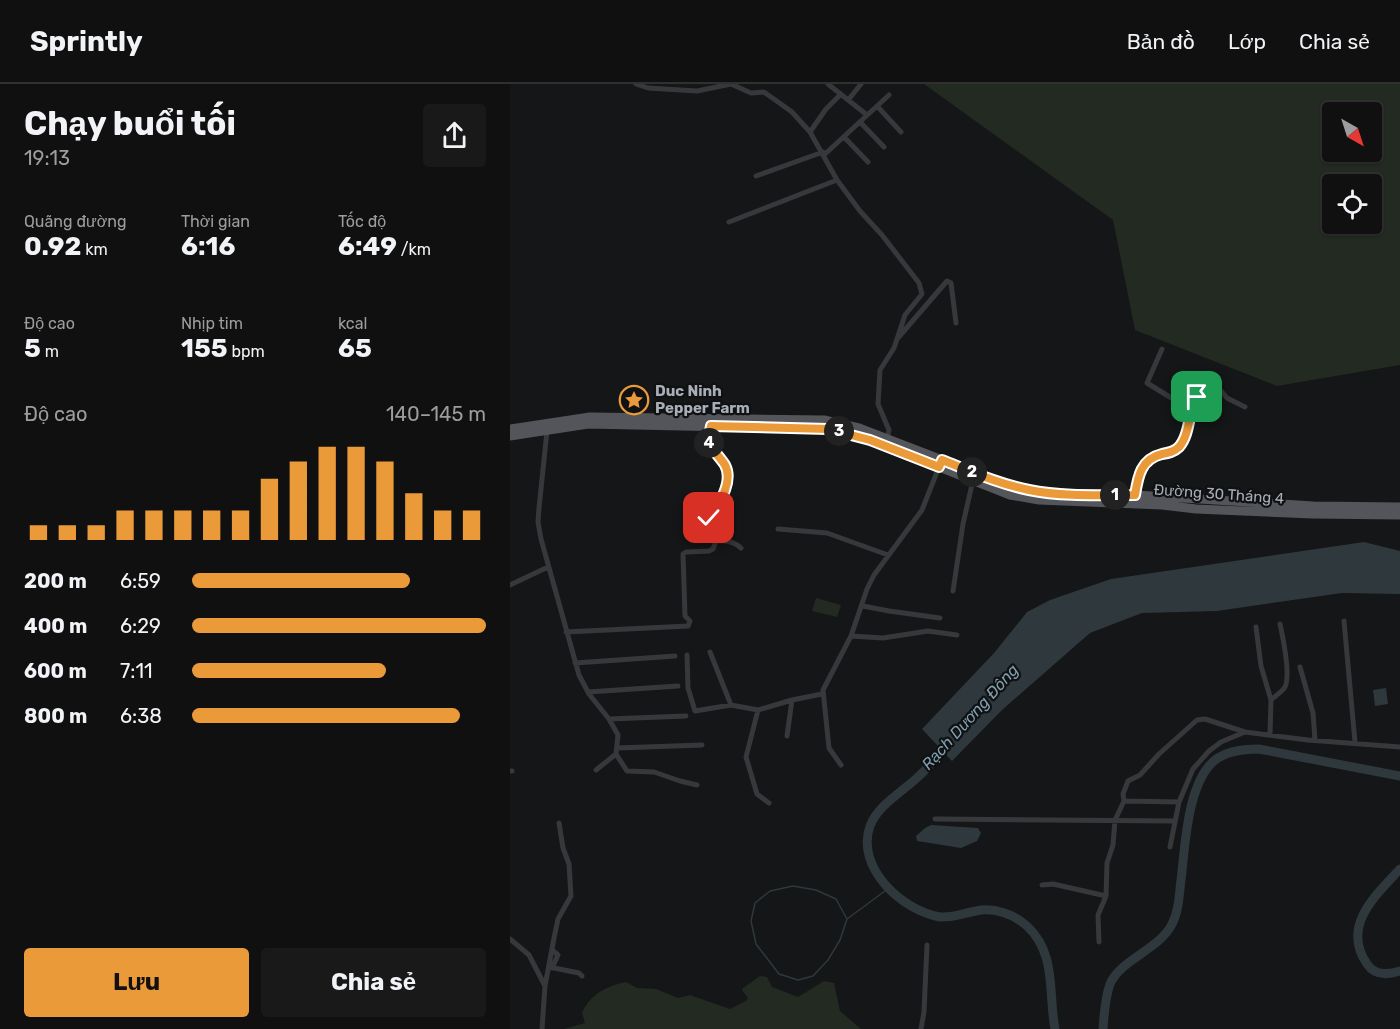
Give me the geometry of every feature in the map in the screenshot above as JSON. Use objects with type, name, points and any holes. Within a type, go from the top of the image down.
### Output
[{"type":"main road","name":"Đường 30 Tháng 4","points":[[510,436],[590,417],[845,424],[887,439],[1010,495],[1138,504],[1197,504],[1400,515]]},
{"type":"main road","name":"Đường 30 Tháng 4","points":[[510,429],[588,424],[711,426],[736,422]]},
{"type":"main road","name":"Đường 30 Tháng 4","points":[[805,423],[850,434],[1021,488],[1070,499],[1135,495],[1197,504]]},
{"type":"main road","name":"Đường 30 Tháng 4","points":[[1313,510],[1400,507]]},
{"type":"street","points":[[636,84],[648,88],[698,91],[731,84],[751,93],[764,92],[792,112],[810,132],[837,180],[922,287],[921,298],[906,315],[888,359],[880,370],[878,404],[889,430],[887,439]]},
{"type":"street","points":[[764,92],[766,84]]},
{"type":"street","points":[[829,84],[867,116]]},
{"type":"street","points":[[849,99],[861,84]]},
{"type":"street","points":[[810,132],[826,108],[841,94]]},
{"type":"street","points":[[756,176],[824,154],[889,95]]},
{"type":"street","points":[[877,106],[901,132]]},
{"type":"street","points":[[860,122],[884,147]]},
{"type":"street","points":[[844,137],[868,162]]},
{"type":"street","points":[[729,222],[837,180]]},
{"type":"street","points":[[896,340],[947,281],[951,283],[956,323]]},
{"type":"street","points":[[1162,349],[1147,383],[1191,410]]},
{"type":"street","points":[[1135,495],[1139,475],[1147,460],[1172,452],[1181,444],[1197,397],[1215,386],[1227,398],[1245,407]]},
{"type":"street","points":[[711,426],[708,441],[725,465],[727,479],[719,505],[709,518],[707,533],[723,541]]},
{"type":"street","points":[[546,427],[538,522],[548,567],[579,675],[618,735],[617,751],[627,771],[654,772],[697,785]]},
{"type":"street","points":[[841,765],[829,748],[822,694],[825,684],[851,636],[874,575],[922,510],[940,464]]},
{"type":"street","points":[[953,591],[963,524],[973,480]]},
{"type":"street","points":[[778,529],[827,532],[888,555]]},
{"type":"street","points":[[566,632],[688,626],[690,621],[685,616],[683,554],[709,551],[713,549],[716,541],[737,544],[741,548]]},
{"type":"street","points":[[510,585],[548,567]]},
{"type":"street","points":[[863,606],[940,618]]},
{"type":"street","points":[[1344,621],[1355,742]]},
{"type":"street","points":[[1271,700],[1283,690],[1286,683],[1287,654],[1280,624]]},
{"type":"street","points":[[1256,627],[1261,666],[1271,700],[1270,734]]},
{"type":"street","points":[[851,636],[883,638],[928,630],[957,635]]},
{"type":"street","points":[[710,652],[731,705]]},
{"type":"street","points":[[687,655],[687,685],[693,709],[697,711],[731,705],[758,711],[792,700],[822,694]]},
{"type":"street","points":[[576,663],[675,656]]},
{"type":"street","points":[[1300,667],[1313,713],[1315,740]]},
{"type":"street","points":[[588,692],[678,686]]},
{"type":"street","points":[[788,736],[792,700]]},
{"type":"street","points":[[758,711],[746,757],[757,794],[769,802]]},
{"type":"street","points":[[609,719],[686,716]]},
{"type":"street","points":[[1099,942],[1098,915],[1106,896],[1107,863],[1113,844],[1115,820],[1124,801],[1123,794],[1128,781],[1140,775],[1159,754],[1197,720],[1205,719],[1245,732],[1308,740],[1400,747]]},
{"type":"street","points":[[1170,847],[1179,802],[1194,769],[1209,751],[1221,742],[1245,732]]},
{"type":"street","points":[[596,770],[617,751],[702,746]]},
{"type":"street","points":[[1124,801],[1179,802]]},
{"type":"street","points":[[935,819],[1175,820]]},
{"type":"street","points":[[542,1029],[545,986],[558,919],[571,896],[569,864],[563,848],[559,823]]},
{"type":"street","points":[[1042,885],[1053,884],[1106,896]]},
{"type":"street","points":[[510,939],[529,955],[545,986]]},
{"type":"street","points":[[921,1029],[927,945]]},
{"type":"street","points":[[550,967],[579,973],[582,976]]},
{"type":"shaded area","points":[[924,84],[1400,84],[1400,365],[1277,386],[1135,330],[1113,220]]},
{"type":"shaded area","points":[[816,598],[841,605],[837,617],[812,611]]},
{"type":"shaded area","points":[[760,976],[767,977],[772,987],[798,997],[824,981],[834,983],[840,1011],[861,1029],[564,1029],[585,1023],[582,1013],[594,996],[626,982],[637,988],[656,989],[678,998],[690,995],[730,1009],[746,1001],[748,998],[743,988]]},
{"type":"water","points":[[1364,542],[1400,551],[1400,594],[1342,593],[1217,611],[1142,613],[1090,633],[1002,710],[952,761],[922,729],[994,653],[1027,612],[1050,600],[1111,579]]},
{"type":"water","points":[[1386,688],[1388,704],[1375,706],[1373,690]]},
{"type":"water","points":[[931,825],[978,828],[981,833],[977,841],[961,848],[917,841],[916,836]]},
{"type":"waterway","name":"Rạch Dương Đông","points":[[949,744],[922,773],[884,805],[874,818],[867,842],[869,857],[876,872],[898,897],[926,913],[945,917],[983,910],[996,911],[1010,915],[1027,926],[1037,937],[1047,961],[1055,1029]]},
{"type":"waterway","name":"Rạch Dương Đông","points":[[1103,1029],[1107,995],[1115,975],[1158,941],[1172,924],[1178,903],[1192,805],[1202,777],[1214,761],[1232,752],[1259,749],[1400,776]]},
{"type":"waterway","name":"Rạch Dương Đông","points":[[1400,869],[1364,912],[1359,924],[1358,937],[1360,950],[1370,968],[1378,973],[1400,971]]},
{"type":"waterway","points":[[847,919],[836,899],[816,890],[793,886],[770,891],[755,903],[751,921],[756,944],[779,974],[798,980],[813,976],[828,960],[840,940],[847,919],[889,888]]},
{"type":"place","name":"Duc Ninh Pepper Farm","points":[[634,400]]},
{"type":"route","points":[[709,518],[719,505],[727,479],[725,465],[708,441],[711,426],[828,429],[870,440],[939,467],[942,460],[1002,483],[1030,490],[1071,495],[1135,495],[1139,475],[1147,460],[1172,452],[1181,444],[1197,397]]}]
